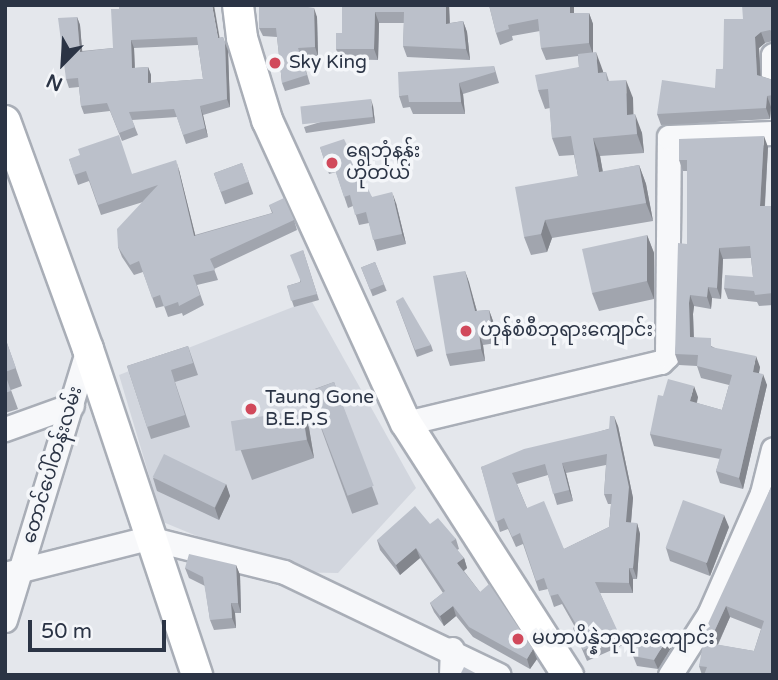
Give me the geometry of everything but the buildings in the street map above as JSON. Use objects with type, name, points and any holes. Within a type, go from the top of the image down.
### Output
[{"type":"main road","points":[[238,5],[242,38],[267,120],[406,422],[568,675]]},
{"type":"main road","points":[[5,121],[88,349],[148,538],[197,675]]},
{"type":"street","points":[[773,55],[773,79]]},
{"type":"street","points":[[406,422],[661,362],[667,356],[668,137],[773,133]]},
{"type":"street","name":"တောင်ပေါ်တန်းလမ်း","points":[[5,620],[13,571],[72,405],[88,349]]},
{"type":"street","points":[[5,429],[72,405]]},
{"type":"street","points":[[670,675],[709,614],[765,504],[773,449]]},
{"type":"street","points":[[13,571],[148,538],[284,572],[452,649],[499,675]]},
{"type":"street","points":[[451,675],[452,649]]},
{"type":"shaded area","name":"Taung Gone B.E.P.S","points":[[311,300],[416,488],[338,573],[284,572],[163,522],[119,375]]},
{"type":"place","name":"Sky King","points":[[275,63]]},
{"type":"place","name":"ရွှေဘုံနန်း ဟိုတယ်","points":[[332,163]]},
{"type":"place","name":"ဟုန်စံစီဘုရားကျောင်း","points":[[466,331]]},
{"type":"place","name":"Taung Gone B.E.P.S","points":[[251,409]]},
{"type":"place","name":"မဟာပိန္နဲဘုရားကျောင်း","points":[[518,639]]}]
